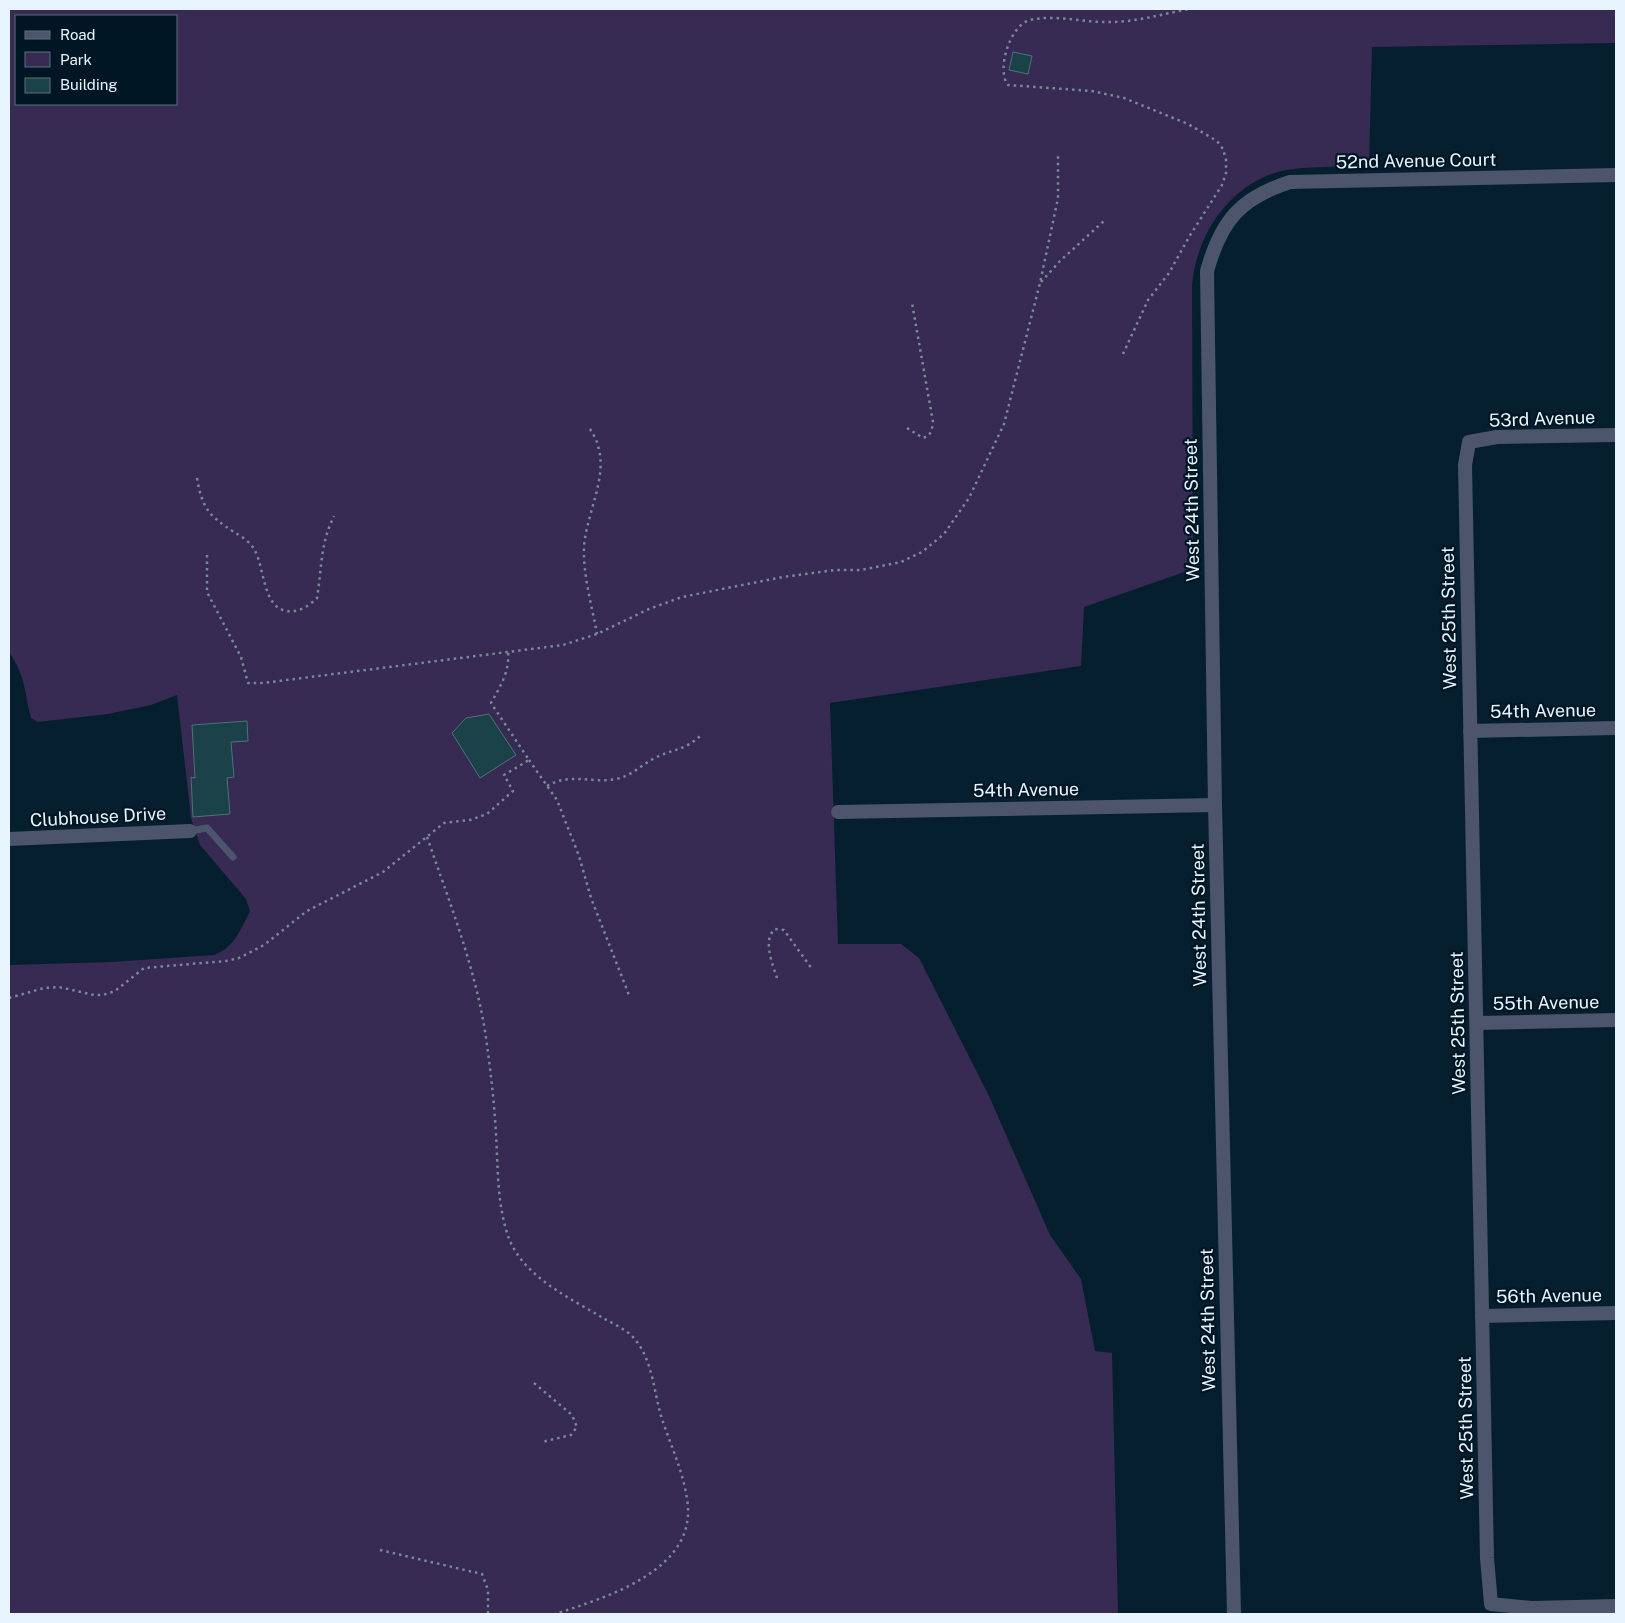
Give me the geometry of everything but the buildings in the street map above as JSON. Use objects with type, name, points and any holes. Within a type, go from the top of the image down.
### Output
[{"type":"street","name":"52nd Avenue Court","points":[[1228,220],[1249,200],[1267,190],[1290,182],[1616,175]]},
{"type":"street","name":"West 24th Street","points":[[1228,220],[1215,244],[1206,271],[1215,805],[1234,1614]]},
{"type":"street","name":"53rd Avenue","points":[[1469,442],[1497,437],[1616,435]]},
{"type":"street","name":"West 25th Street","points":[[1469,442],[1465,465],[1470,731],[1487,1558],[1491,1604],[1532,1608],[1616,1606]]},
{"type":"street","name":"54th Avenue","points":[[1470,731],[1616,728]]},
{"type":"street","name":"54th Avenue","points":[[838,812],[1215,805]]},
{"type":"street","name":"Clubhouse Drive","points":[[9,839],[190,832]]},
{"type":"street","name":"55th Avenue","points":[[1476,1023],[1616,1020]]},
{"type":"street","name":"56th Avenue","points":[[1482,1316],[1616,1313]]},
{"type":"lane","points":[[190,832],[207,828],[233,857]]},
{"type":"path","points":[[1123,354],[1145,306],[1169,273],[1222,185],[1226,173],[1226,160],[1223,149],[1217,141],[1188,124],[1124,98],[1092,91],[1008,85],[1003,72],[1015,31],[1024,22],[1057,18],[1119,22],[1161,16],[1189,9]]},
{"type":"path","points":[[207,555],[207,592],[241,657],[248,683],[276,683],[563,645],[597,634],[649,609],[682,597],[783,576],[883,567],[901,562],[933,544],[944,534],[970,498],[1004,424],[1040,283],[1058,198],[1058,154]]},
{"type":"path","points":[[1040,283],[1060,261],[1105,220]]},
{"type":"path","points":[[907,428],[923,438],[929,436],[933,422],[912,303]]},
{"type":"path","points":[[590,429],[598,446],[600,462],[598,481],[586,522],[584,548],[597,634]]},
{"type":"path","points":[[197,478],[203,503],[213,518],[238,534],[255,550],[274,605],[282,610],[291,612],[300,610],[317,598],[322,548],[325,534],[334,516]]},
{"type":"path","points":[[508,652],[509,661],[502,683],[491,703],[557,800],[571,834],[591,898],[629,996]]},
{"type":"path","points":[[547,786],[567,778],[601,780],[629,775],[658,756],[688,747],[701,735]]},
{"type":"path","points":[[9,998],[44,988],[60,987],[94,995],[103,994],[115,991],[144,968],[226,961],[239,958],[264,945],[307,911],[383,872],[444,823],[470,820],[487,814],[513,791],[504,775],[530,760]]},
{"type":"path","points":[[427,837],[469,957],[485,1030],[494,1103],[498,1172],[504,1221],[511,1242],[534,1273],[558,1291],[630,1334],[642,1350],[650,1370],[662,1417],[681,1471],[688,1501],[687,1528],[679,1546],[658,1568],[602,1599],[555,1614]]},
{"type":"path","points":[[777,978],[770,949],[770,938],[775,930],[784,930],[812,969]]},
{"type":"path","points":[[534,1383],[572,1415],[577,1427],[571,1435],[542,1442]]},
{"type":"path","points":[[380,1550],[482,1574],[488,1590],[488,1614]]},
{"type":"green space","points":[[9,9],[1616,9],[1616,43],[1372,47],[1369,165],[1312,167],[1281,171],[1262,178],[1246,188],[1231,200],[1219,214],[1201,248],[1195,266],[1192,285],[1193,569],[1084,607],[1081,666],[830,703],[838,944],[901,944],[919,958],[989,1096],[1050,1235],[1081,1279],[1095,1351],[1112,1353],[1118,1614],[9,1614],[9,965],[111,962],[214,955],[232,943],[250,911],[246,899],[200,845],[191,818],[177,695],[151,705],[108,714],[38,722],[31,718],[24,684],[15,661],[9,652]]}]
